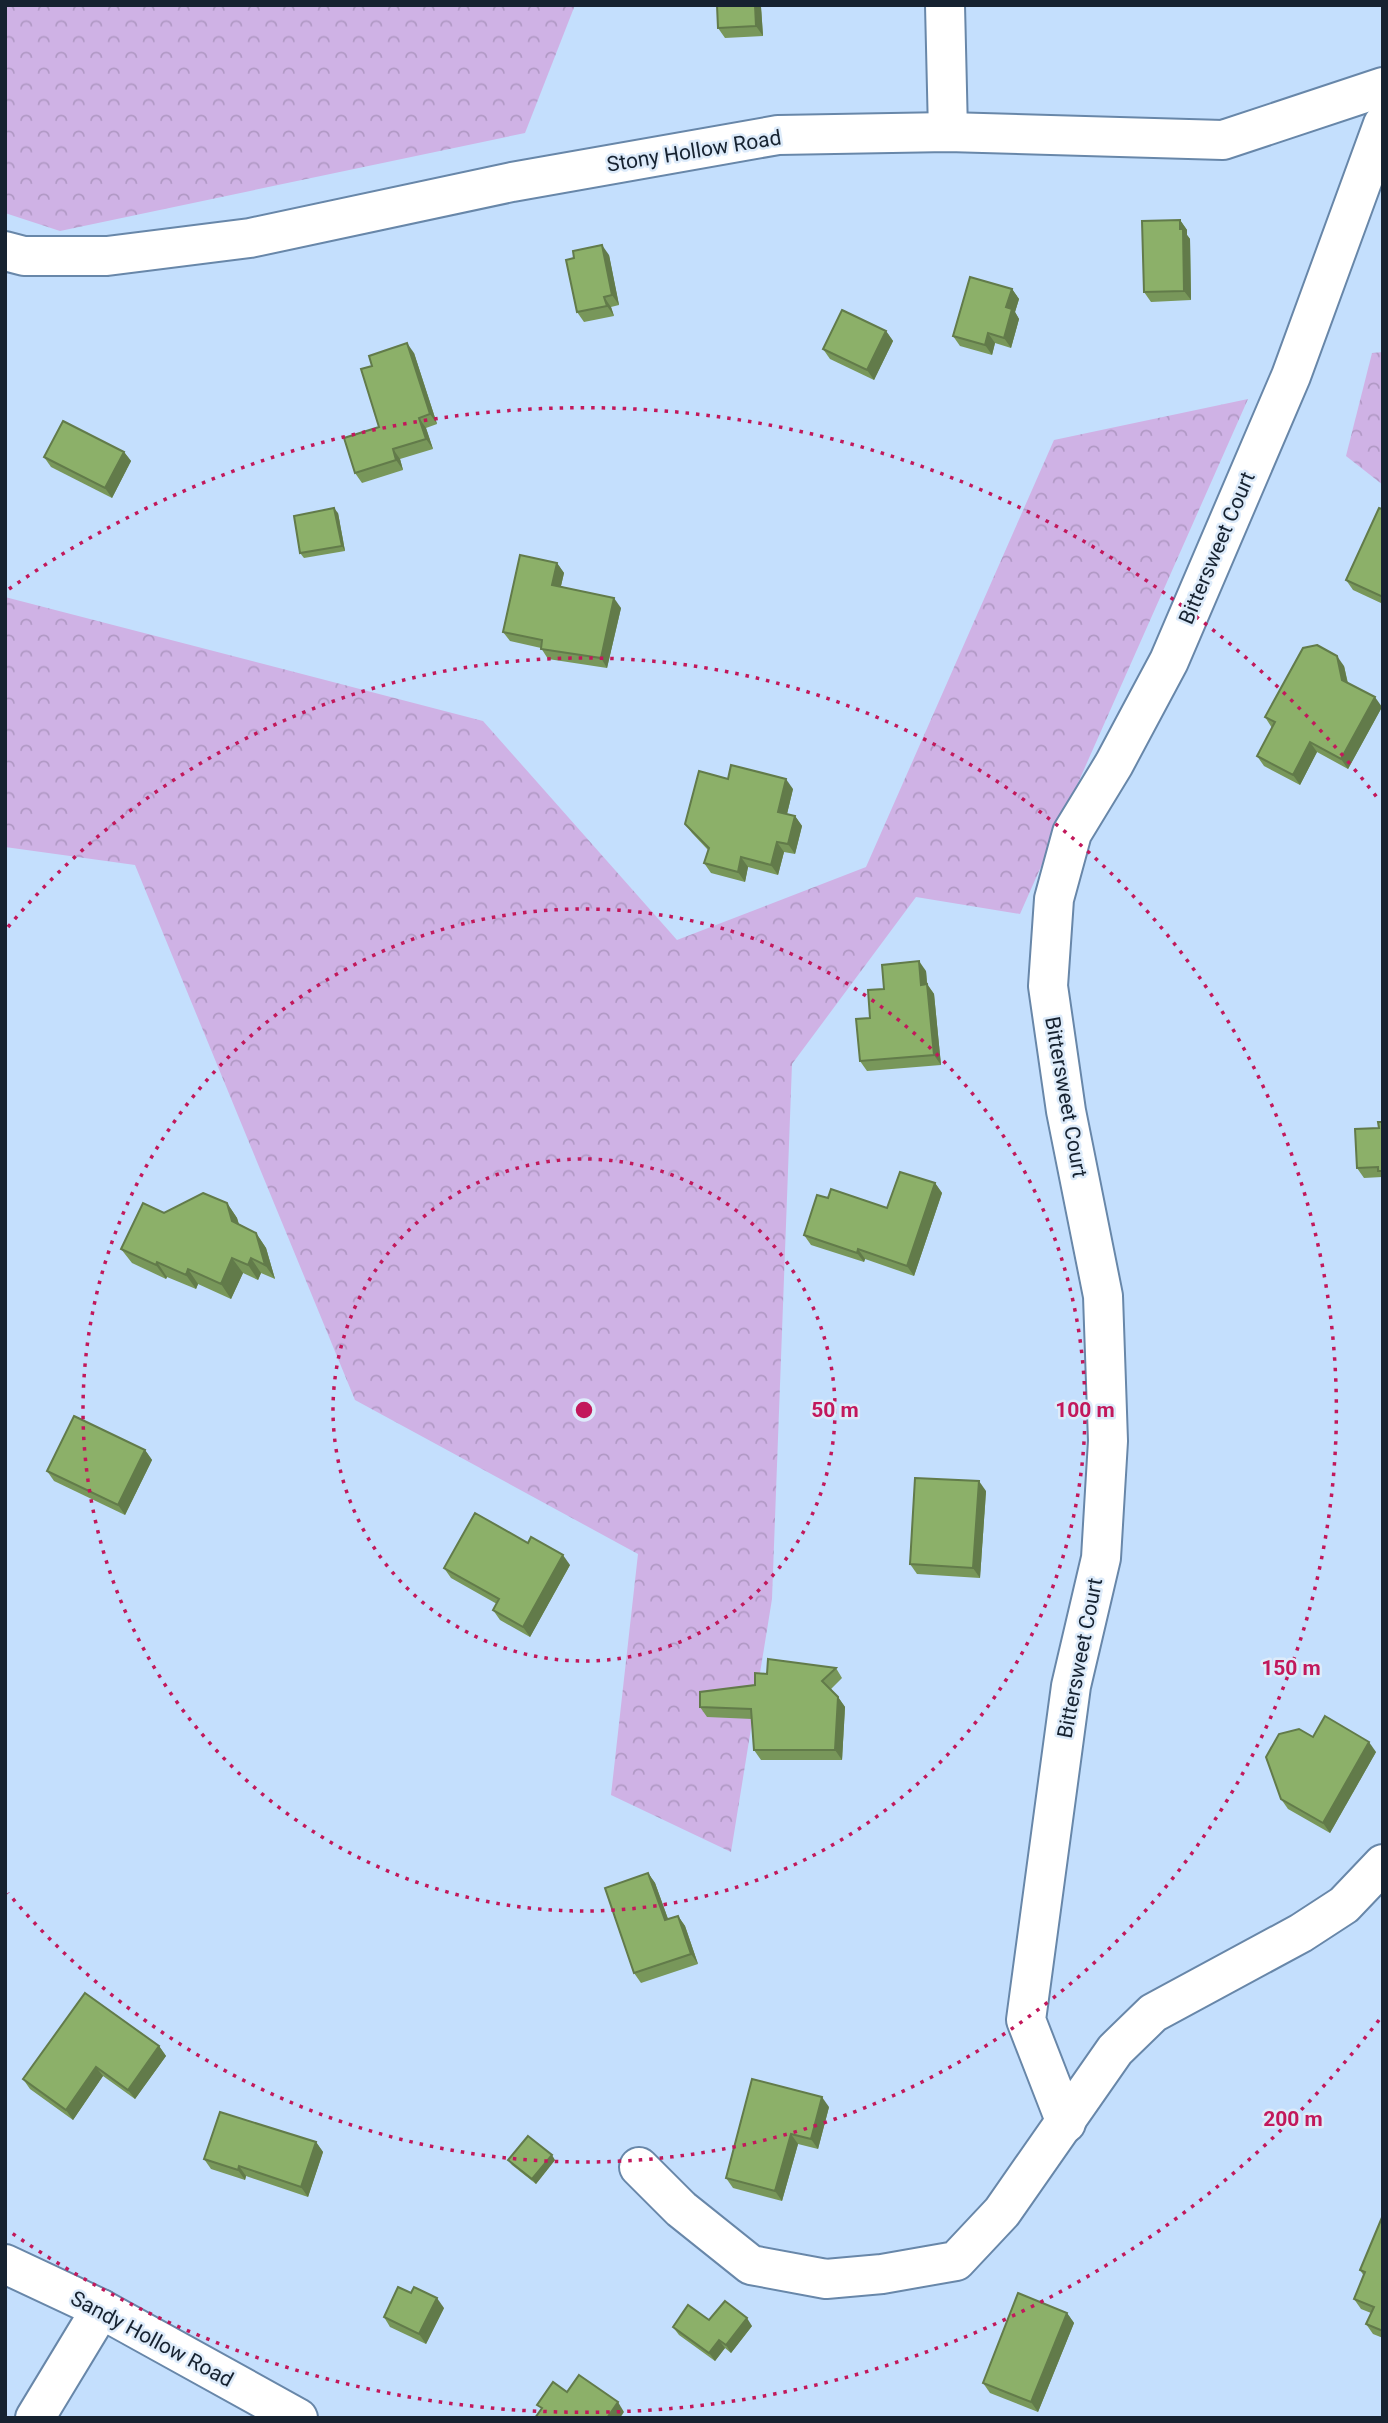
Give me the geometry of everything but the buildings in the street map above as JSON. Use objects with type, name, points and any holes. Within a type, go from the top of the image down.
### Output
[{"type":"street","points":[[946,5],[948,132]]},
{"type":"street","name":"Stony Hollow Road","points":[[5,251],[24,256],[107,256],[250,238],[512,182],[778,135],[948,132],[1223,140],[1383,87]]},
{"type":"street","name":"Bittersweet Court","points":[[1066,2123],[1026,2021],[1070,1686],[1101,1558],[1108,1441],[1103,1296],[1066,1111],[1048,986],[1054,900],[1072,833],[1114,764],[1169,661],[1275,413],[1383,124]]},
{"type":"street","points":[[639,2167],[681,2209],[751,2265],[826,2279],[882,2274],[956,2261],[1002,2212],[1115,2050],[1153,2013],[1301,1933],[1343,1905],[1383,1864]]},
{"type":"street","name":"Sandy Hollow Road","points":[[5,2264],[101,2309],[298,2418]]},
{"type":"street","points":[[35,2418],[101,2309]]},
{"type":"green space","points":[[5,5],[575,5],[525,133],[60,231],[5,213]]},
{"type":"green space","points":[[1383,352],[1383,485],[1346,456],[1372,353]]},
{"type":"green space","points":[[1248,399],[1020,914],[916,897],[792,1064],[772,1599],[731,1852],[611,1795],[638,1554],[355,1400],[135,865],[5,847],[5,597],[483,721],[677,940],[866,867],[1054,440]]}]
